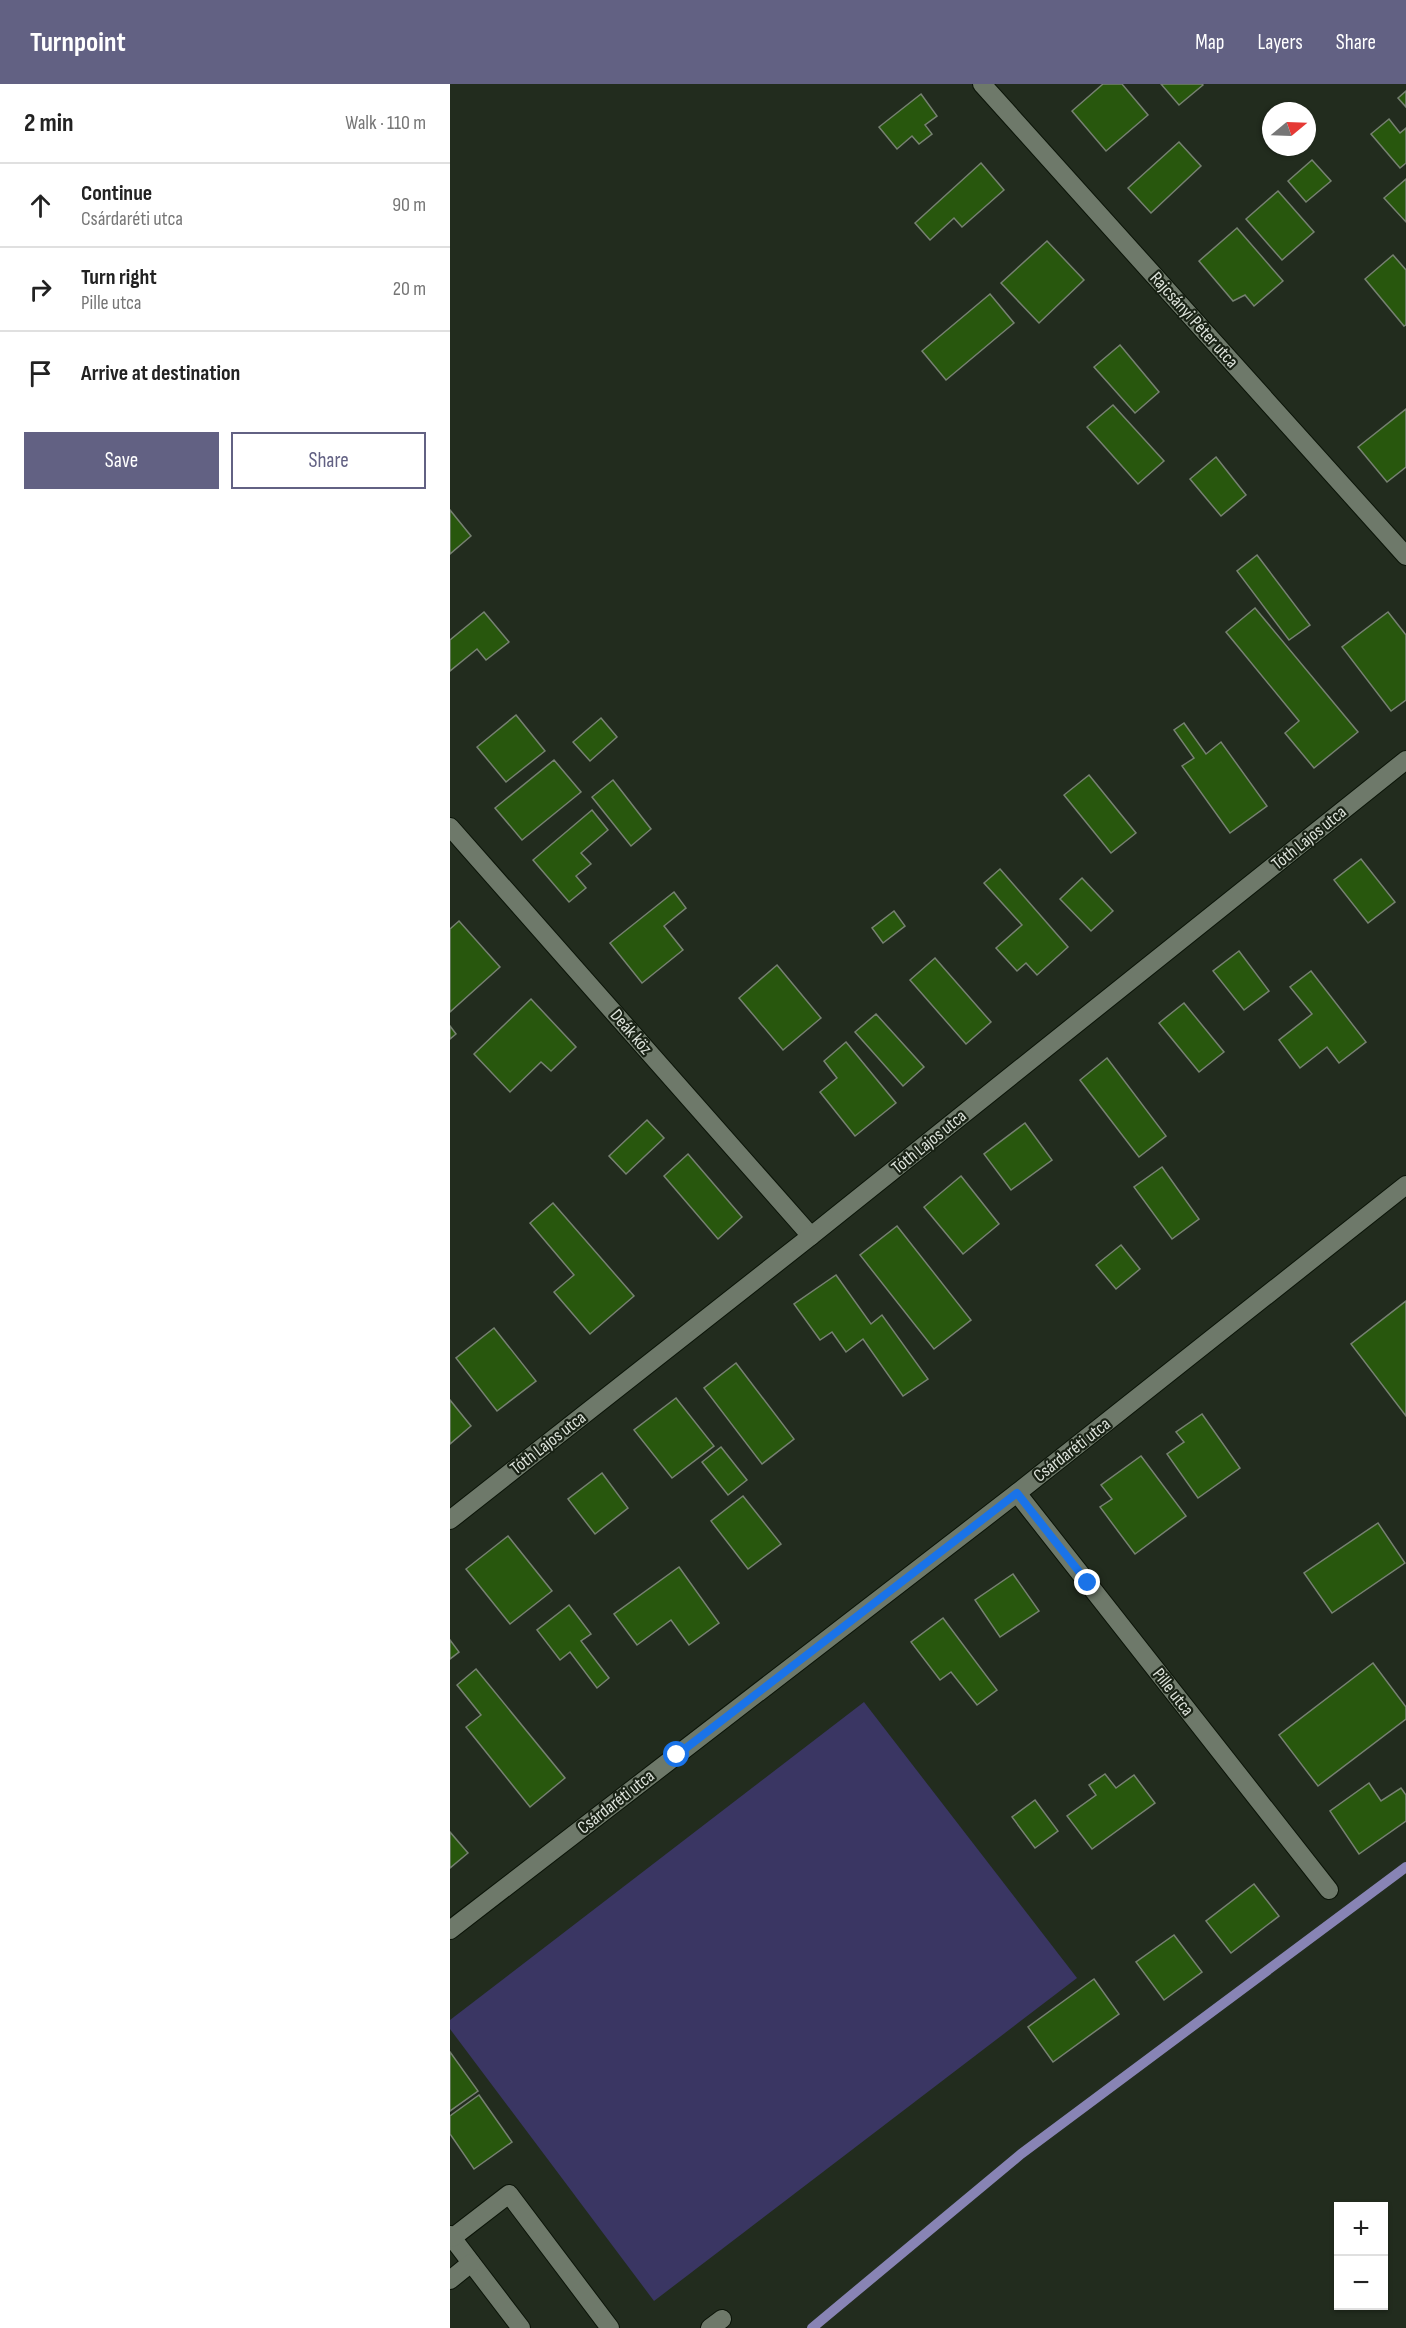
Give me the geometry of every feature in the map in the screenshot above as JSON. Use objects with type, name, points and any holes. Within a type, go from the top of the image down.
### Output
[{"type":"street","name":"Rajcsányi Péter utca","points":[[982,84],[1406,556]]},
{"type":"street","name":"Tóth Lajos utca","points":[[450,1520],[811,1236],[1406,760]]},
{"type":"street","name":"Deák köz","points":[[450,827],[811,1236]]},
{"type":"street","name":"Csárdaréti utca","points":[[450,1930],[1017,1493],[1406,1185]]},
{"type":"street","name":"Pille utca","points":[[1017,1493],[1329,1890]]},
{"type":"street","points":[[521,2328],[451,2237],[509,2194],[610,2328]]},
{"type":"street","points":[[450,2280],[471,2263]]},
{"type":"shaded area","points":[[864,1702],[1077,1978],[654,2301],[450,2029],[450,2020]]},
{"type":"building","points":[[1103,84],[1122,84],[1148,115],[1106,151],[1072,111]]},
{"type":"building","points":[[1161,84],[1202,84],[1203,85],[1179,105]]},
{"type":"building","points":[[1406,91],[1406,107],[1398,98]]},
{"type":"building","points":[[921,94],[937,116],[925,125],[932,134],[919,144],[912,136],[897,149],[879,127]]},
{"type":"building","points":[[1389,119],[1400,133],[1406,128],[1406,163],[1400,168],[1371,134]]},
{"type":"building","points":[[1179,142],[1201,166],[1151,213],[1128,188]]},
{"type":"building","points":[[1312,160],[1331,181],[1306,202],[1288,181]]},
{"type":"building","points":[[981,163],[1004,190],[962,227],[954,218],[930,240],[915,223]]},
{"type":"building","points":[[1406,179],[1406,222],[1384,198]]},
{"type":"building","points":[[1278,191],[1314,232],[1282,260],[1246,219]]},
{"type":"building","points":[[1237,228],[1283,281],[1254,306],[1245,295],[1233,301],[1199,261]]},
{"type":"building","points":[[1047,241],[1084,280],[1039,323],[1001,283]]},
{"type":"building","points":[[1393,255],[1406,270],[1406,325],[1404,326],[1365,279]]},
{"type":"building","points":[[990,294],[1014,323],[946,380],[922,351]]},
{"type":"building","points":[[1120,345],[1159,392],[1135,413],[1094,367]]},
{"type":"building","points":[[1113,405],[1164,461],[1138,484],[1087,427]]},
{"type":"building","points":[[1406,409],[1406,467],[1387,482],[1358,447]]},
{"type":"building","points":[[1216,457],[1246,495],[1221,516],[1190,479]]},
{"type":"building","points":[[450,510],[471,536],[450,554]]},
{"type":"building","points":[[1257,555],[1310,625],[1289,640],[1237,571]]},
{"type":"building","points":[[1255,608],[1358,732],[1314,768],[1285,733],[1299,721],[1226,632]]},
{"type":"building","points":[[484,612],[509,642],[486,660],[477,649],[450,671],[450,640]]},
{"type":"building","points":[[1388,612],[1406,635],[1406,700],[1391,711],[1342,647]]},
{"type":"building","points":[[516,715],[545,751],[506,782],[477,747]]},
{"type":"building","points":[[601,718],[617,737],[590,761],[573,742]]},
{"type":"building","points":[[1184,723],[1206,754],[1221,742],[1267,806],[1230,833],[1182,766],[1194,758],[1174,730]]},
{"type":"building","points":[[554,760],[581,792],[522,840],[495,808]]},
{"type":"building","points":[[1089,775],[1136,833],[1111,853],[1064,795]]},
{"type":"building","points":[[613,780],[651,829],[631,846],[592,797]]},
{"type":"building","points":[[592,810],[608,830],[581,853],[591,864],[576,876],[586,888],[569,902],[533,860]]},
{"type":"building","points":[[1361,859],[1395,902],[1368,923],[1334,880]]},
{"type":"building","points":[[1000,869],[1068,947],[1037,975],[1026,963],[1017,971],[996,948],[1022,925],[984,883]]},
{"type":"building","points":[[1082,878],[1113,911],[1091,931],[1060,899]]},
{"type":"building","points":[[674,892],[686,908],[664,926],[683,950],[642,983],[610,943]]},
{"type":"building","points":[[894,911],[905,926],[883,943],[872,928]]},
{"type":"building","points":[[459,921],[500,967],[450,1012],[450,929]]},
{"type":"building","points":[[1239,951],[1269,991],[1244,1010],[1213,971]]},
{"type":"building","points":[[935,958],[991,1022],[966,1044],[910,980]]},
{"type":"building","points":[[777,965],[821,1018],[783,1050],[739,998]]},
{"type":"building","points":[[1311,971],[1366,1042],[1339,1063],[1327,1047],[1300,1068],[1279,1040],[1312,1014],[1290,987]]},
{"type":"building","points":[[531,999],[576,1047],[551,1071],[541,1062],[510,1092],[474,1054]]},
{"type":"building","points":[[1184,1003],[1224,1052],[1199,1072],[1159,1023]]},
{"type":"building","points":[[876,1014],[924,1067],[903,1086],[855,1032]]},
{"type":"building","points":[[450,1026],[456,1034],[450,1039]]},
{"type":"building","points":[[846,1042],[896,1103],[855,1136],[820,1092],[837,1078],[824,1061]]},
{"type":"building","points":[[1107,1058],[1166,1136],[1139,1157],[1080,1080]]},
{"type":"building","points":[[647,1120],[664,1138],[626,1174],[609,1156]]},
{"type":"building","points":[[1025,1123],[1052,1160],[1011,1190],[984,1154]]},
{"type":"building","points":[[688,1154],[742,1217],[718,1239],[664,1176]]},
{"type":"building","points":[[1162,1167],[1199,1219],[1172,1239],[1134,1187]]},
{"type":"building","points":[[961,1176],[999,1224],[963,1254],[924,1207]]},
{"type":"building","points":[[553,1203],[634,1296],[590,1334],[554,1292],[574,1275],[530,1223]]},
{"type":"building","points":[[897,1226],[971,1320],[934,1349],[860,1255]]},
{"type":"building","points":[[1121,1245],[1140,1269],[1116,1289],[1096,1265]]},
{"type":"building","points":[[836,1275],[871,1324],[882,1315],[928,1379],[903,1396],[863,1339],[846,1352],[832,1332],[820,1340],[794,1304]]},
{"type":"building","points":[[1406,1301],[1406,1416],[1351,1344]]},
{"type":"building","points":[[494,1328],[536,1381],[497,1411],[456,1358]]},
{"type":"building","points":[[736,1363],[794,1439],[762,1464],[704,1388]]},
{"type":"building","points":[[676,1398],[714,1446],[672,1478],[634,1430]]},
{"type":"building","points":[[450,1400],[471,1426],[450,1444]]},
{"type":"building","points":[[1202,1414],[1240,1468],[1198,1498],[1167,1454],[1184,1442],[1176,1432]]},
{"type":"building","points":[[721,1447],[747,1480],[728,1495],[702,1462]]},
{"type":"building","points":[[1141,1456],[1186,1516],[1135,1554],[1100,1507],[1112,1499],[1101,1485]]},
{"type":"building","points":[[602,1473],[628,1508],[595,1534],[568,1499]]},
{"type":"building","points":[[743,1496],[781,1544],[748,1569],[711,1521]]},
{"type":"building","points":[[1378,1523],[1405,1563],[1332,1613],[1304,1573]]},
{"type":"building","points":[[508,1536],[552,1591],[510,1624],[466,1569]]},
{"type":"building","points":[[679,1567],[719,1623],[689,1645],[671,1620],[637,1645],[614,1614]]},
{"type":"building","points":[[1013,1574],[1039,1611],[1000,1637],[975,1600]]},
{"type":"building","points":[[569,1605],[591,1634],[581,1641],[609,1678],[597,1688],[570,1652],[560,1660],[537,1630]]},
{"type":"building","points":[[943,1618],[997,1690],[977,1705],[951,1672],[940,1680],[911,1642]]},
{"type":"building","points":[[450,1640],[459,1652],[450,1659]]},
{"type":"building","points":[[1373,1663],[1406,1707],[1406,1719],[1318,1786],[1279,1735]]},
{"type":"building","points":[[476,1669],[565,1778],[530,1807],[466,1727],[481,1715],[457,1685]]},
{"type":"building","points":[[1105,1774],[1116,1788],[1134,1775],[1155,1803],[1092,1849],[1067,1816],[1096,1795],[1089,1785]]},
{"type":"building","points":[[1369,1783],[1381,1801],[1401,1788],[1406,1795],[1406,1821],[1359,1854],[1330,1811]]},
{"type":"building","points":[[1035,1800],[1058,1831],[1035,1848],[1012,1817]]},
{"type":"building","points":[[450,1832],[468,1853],[450,1868]]},
{"type":"building","points":[[1254,1884],[1279,1916],[1231,1953],[1206,1921]]},
{"type":"building","points":[[1174,1935],[1202,1972],[1164,2000],[1136,1962]]},
{"type":"building","points":[[1094,1979],[1119,2014],[1053,2062],[1028,2027]]},
{"type":"building","points":[[450,2052],[478,2091],[450,2111]]},
{"type":"building","points":[[479,2095],[512,2142],[474,2169],[450,2134],[450,2116]]},
{"type":"waterway","points":[[812,2328],[1021,2154],[1406,1867]]},
{"type":"route","points":[[677,1755],[1017,1493],[1088,1583]]}]
